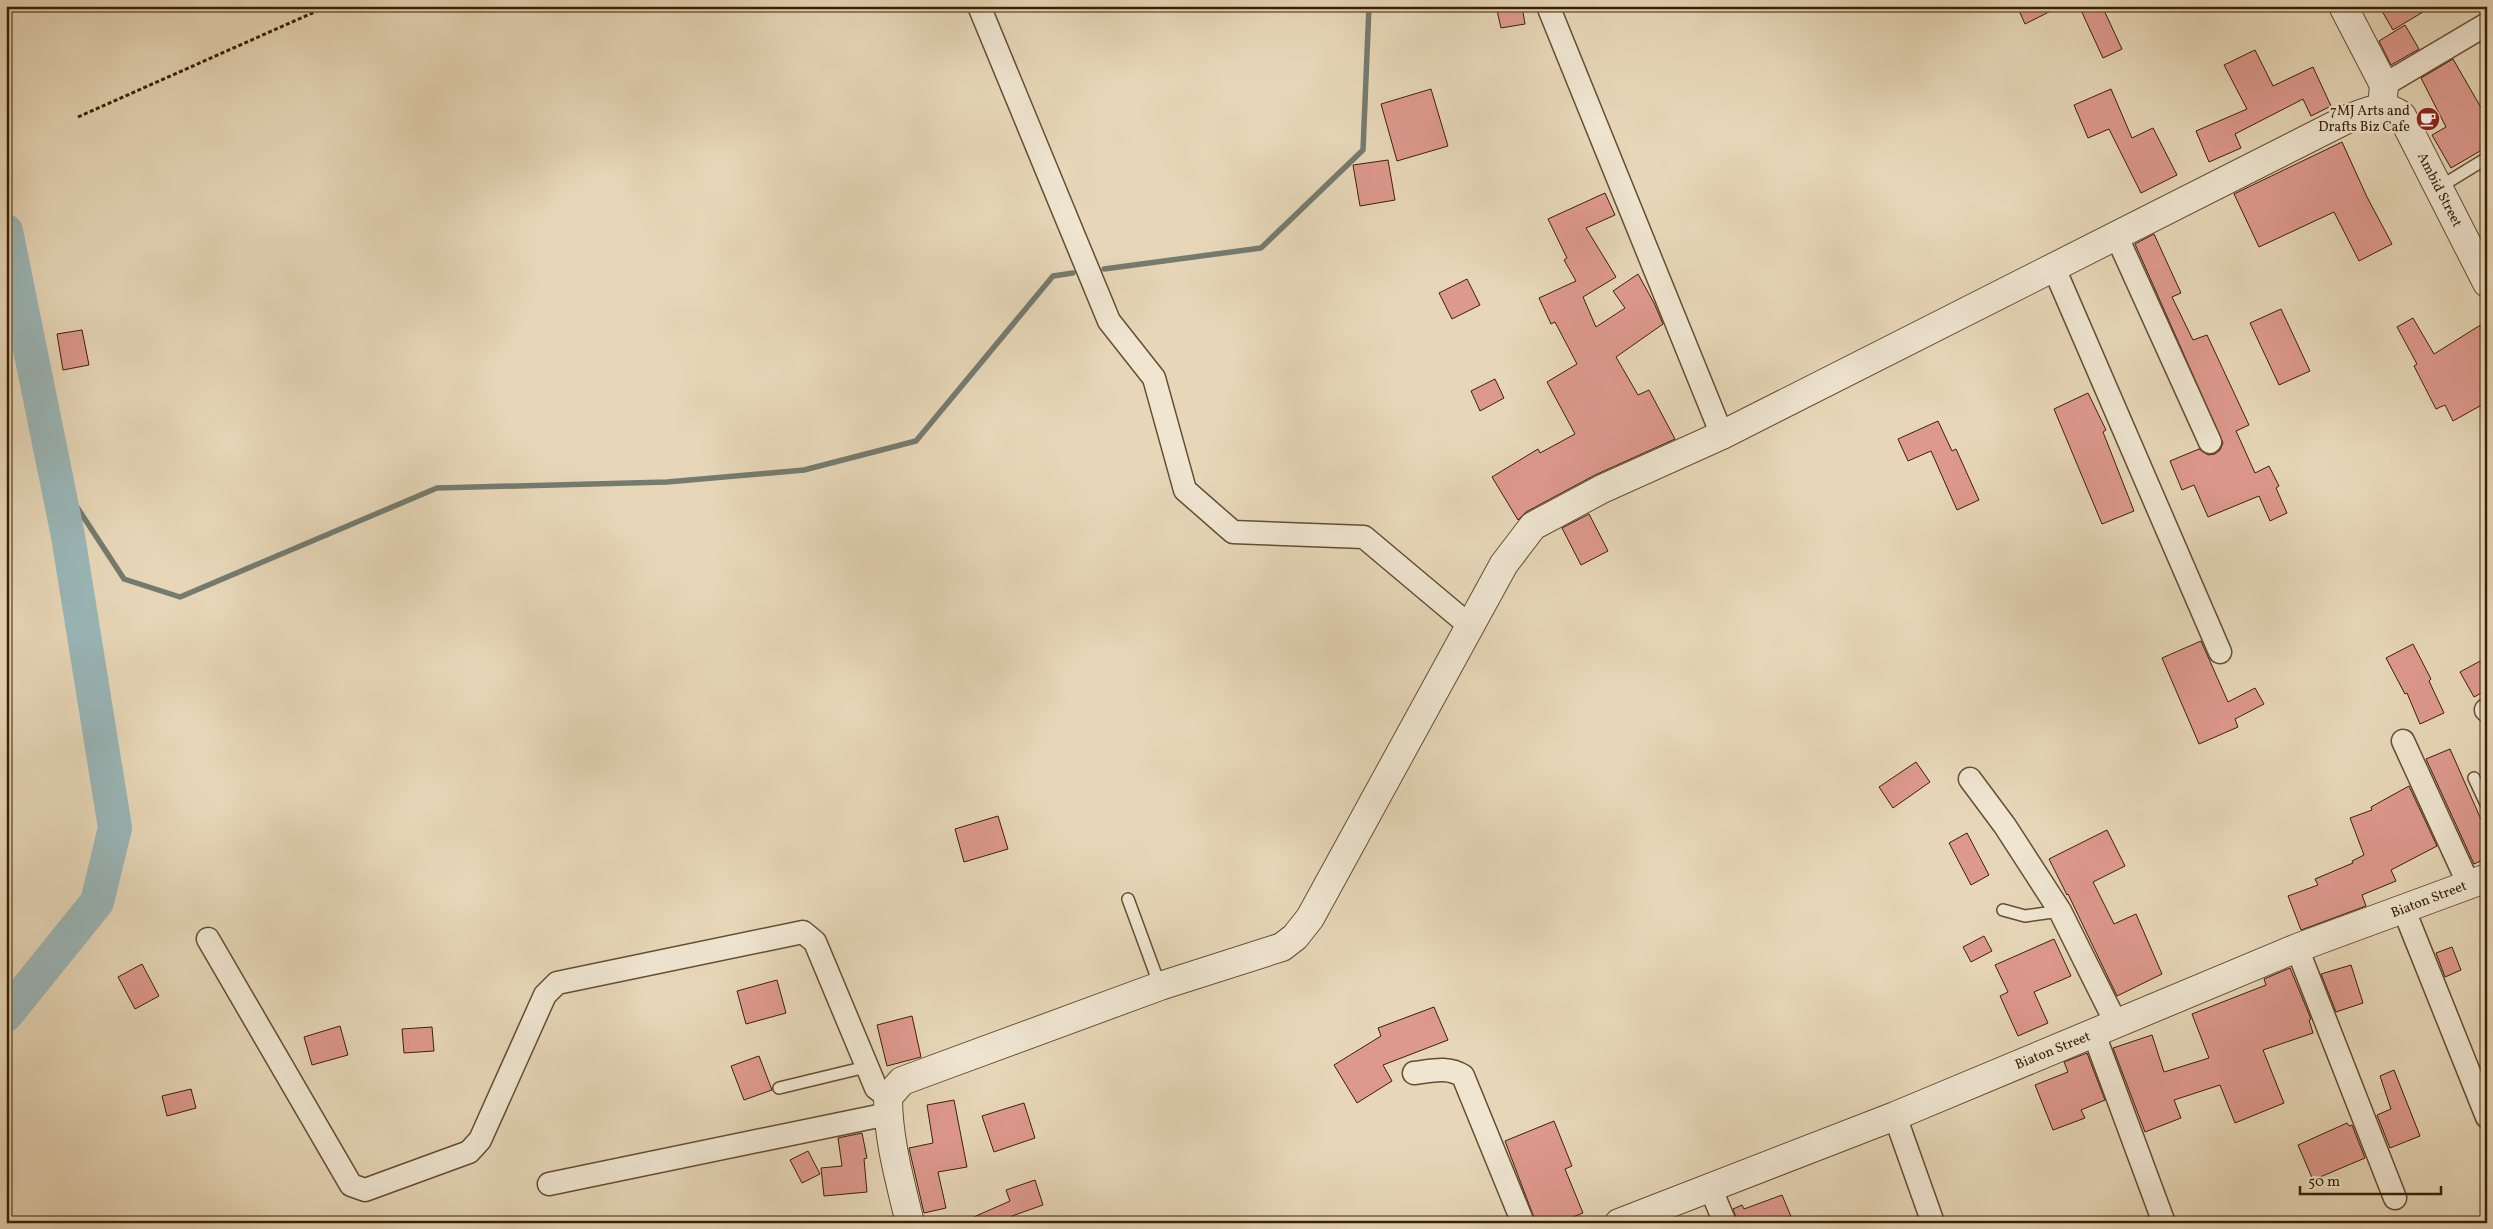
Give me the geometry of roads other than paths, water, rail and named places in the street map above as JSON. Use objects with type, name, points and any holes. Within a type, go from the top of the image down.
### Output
[{"type":"street","points":[[979,6],[1109,321],[1154,378],[1185,490],[1233,532],[1364,537],[1470,626]]},
{"type":"street","points":[[1548,6],[1722,435]]},
{"type":"street","points":[[2343,6],[2383,96]]},
{"type":"street","points":[[549,1184],[888,1105],[902,1081],[1160,986],[1282,947],[1295,937],[1310,918],[1504,564],[1533,526],[1602,489],[1722,435],[2345,120],[2487,24]]},
{"type":"street","name":"Ambid Street","points":[[2383,96],[2393,109],[2402,116],[2487,283]]},
{"type":"street","points":[[2117,236],[2210,442]]},
{"type":"street","points":[[2054,268],[2220,652]]},
{"type":"street","points":[[2403,741],[2478,881]]},
{"type":"street","points":[[1970,779],[2005,826],[2060,910],[2105,1029],[2164,1223]]},
{"type":"street","name":"Biaton Street","points":[[1619,1223],[1895,1116],[2297,948],[2404,910],[2478,881]]},
{"type":"street","points":[[2404,910],[2487,1117]]},
{"type":"street","points":[[208,939],[350,1186],[365,1190],[469,1152],[480,1140],[545,995],[557,984],[803,932],[815,942],[866,1067],[876,1088],[888,1105],[890,1139],[910,1223]]},
{"type":"street","points":[[2297,948],[2395,1198]]},
{"type":"street","points":[[1414,1074],[1441,1069],[1454,1070],[1463,1076],[1522,1223]]},
{"type":"street","points":[[1895,1116],[1933,1223]]},
{"type":"street","points":[[1710,1187],[1725,1223]]},
{"type":"lane","points":[[2438,188],[2487,158]]},
{"type":"lane","points":[[2474,778],[2487,806]]},
{"type":"lane","points":[[1128,898],[1160,986]]},
{"type":"lane","points":[[2004,910],[2025,916],[2060,910]]},
{"type":"lane","points":[[779,1088],[866,1067]]},
{"type":"waterway","points":[[1104,269],[1261,248],[1363,150],[1369,6]]},
{"type":"waterway","points":[[6,231],[68,536],[115,828],[97,902],[6,1015]]},
{"type":"waterway","points":[[56,475],[124,579],[180,597],[437,488],[667,482],[804,470],[916,441],[1053,276],[1073,273]]},
{"type":"place","name":"7MJ Arts and Drafts Biz Cafe","points":[[2428,119]]}]
